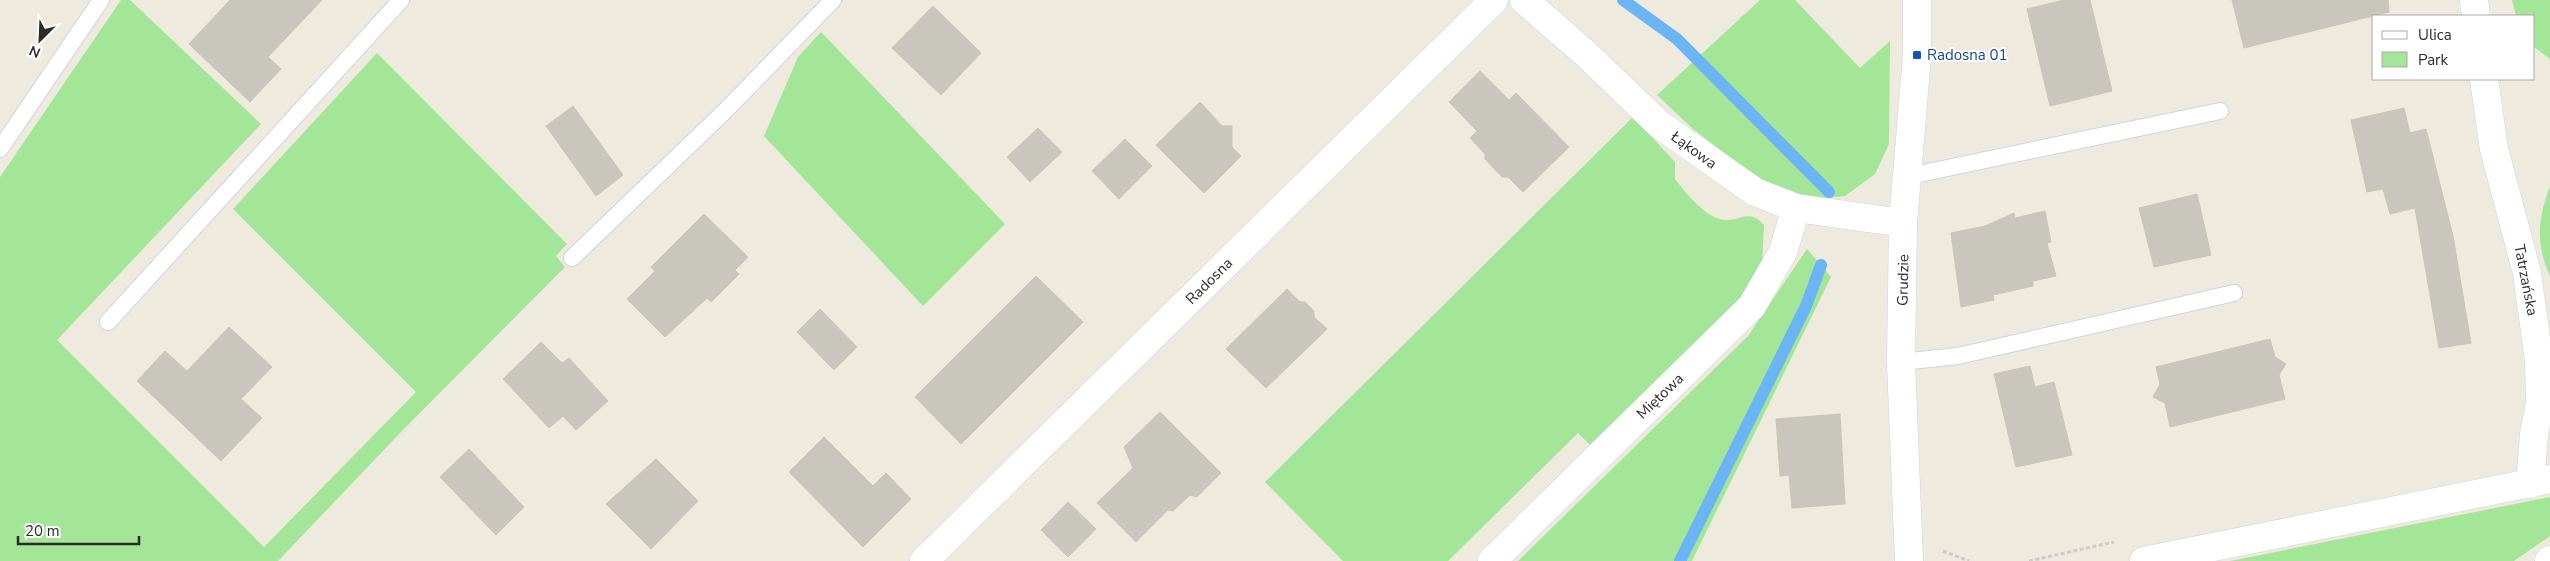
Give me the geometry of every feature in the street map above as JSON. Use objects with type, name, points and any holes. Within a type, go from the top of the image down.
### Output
[{"type":"street","name":"Radosna","points":[[924,561],[1494,0]]},
{"type":"street","name":"Łąkowa","points":[[1524,0],[1586,54],[1660,126],[1755,192],[1796,208],[1903,223]]},
{"type":"street","name":"Grudzie","points":[[1909,561],[1901,362],[1903,223],[1909,176],[1917,55],[1917,0]]},
{"type":"street","points":[[2474,0],[2476,15]]},
{"type":"street","name":"Tatrzańska","points":[[2484,80],[2494,150],[2527,273],[2540,360],[2540,404],[2534,434],[2540,482]]},
{"type":"street","name":"Miętowa","points":[[1492,561],[1752,306],[1783,252],[1796,208]]},
{"type":"street","points":[[2144,561],[2540,482]]},
{"type":"lane","points":[[0,149],[101,0]]},
{"type":"lane","points":[[108,322],[401,0]]},
{"type":"lane","points":[[572,258],[725,111],[833,0]]},
{"type":"lane","points":[[1909,176],[2220,111]]},
{"type":"lane","points":[[1901,362],[1958,356],[2234,293]]},
{"type":"green space","points":[[121,0],[130,0],[261,124],[57,340],[264,547],[416,392],[233,209],[377,53],[567,244],[556,256],[565,267],[401,432],[278,561],[0,561],[0,177]]},
{"type":"green space","points":[[1760,0],[1795,0],[1860,68],[1890,41],[1889,144],[1875,174],[1845,196],[1805,200],[1760,180],[1693,129],[1657,95]]},
{"type":"green space","points":[[2512,0],[2550,0],[2550,59],[2535,48],[2535,15],[2516,15]]},
{"type":"green space","points":[[821,32],[1005,224],[923,306],[764,136],[798,57]]},
{"type":"green space","points":[[1633,117],[1675,162],[1675,179],[1703,210],[1725,220],[1749,216],[1754,217],[1764,225],[1762,265],[1743,294],[1720,322],[1591,446],[1578,433],[1448,561],[1343,561],[1265,482]]},
{"type":"green space","points":[[2550,186],[2550,276],[2542,253],[2540,231],[2543,209]]},
{"type":"green space","points":[[1807,249],[1831,277],[1692,561],[1518,561],[1748,336]]},
{"type":"green space","points":[[2550,497],[2550,536],[2514,561],[2230,561]]},
{"type":"building","points":[[230,0],[322,0],[268,57],[281,69],[250,102],[189,44]]},
{"type":"building","points":[[2064,0],[2090,0],[2112,91],[2050,106],[2027,9]]},
{"type":"building","points":[[2232,0],[2388,0],[2389,12],[2244,48]]},
{"type":"building","points":[[933,6],[981,53],[941,95],[892,48]]},
{"type":"building","points":[[1480,71],[1509,100],[1516,93],[1569,147],[1523,192],[1508,177],[1502,177],[1485,159],[1485,154],[1470,138],[1477,131],[1449,102]]},
{"type":"building","points":[[1200,102],[1222,126],[1232,126],[1232,147],[1241,156],[1204,193],[1156,145]]},
{"type":"building","points":[[573,106],[623,175],[596,196],[546,126]]},
{"type":"building","points":[[2404,108],[2410,133],[2426,129],[2453,236],[2471,343],[2439,348],[2415,208],[2390,214],[2383,189],[2367,192],[2351,120]]},
{"type":"building","points":[[1038,128],[1062,152],[1030,182],[1007,157]]},
{"type":"building","points":[[1125,139],[1152,166],[1119,199],[1092,171]]},
{"type":"building","points":[[2197,194],[2211,255],[2154,267],[2139,208]]},
{"type":"building","points":[[2045,211],[2051,242],[2047,243],[2056,276],[2033,281],[2033,286],[1993,295],[1994,300],[1961,307],[1951,233],[1985,226],[2014,213],[2015,218]]},
{"type":"building","points":[[704,214],[748,257],[735,270],[739,274],[711,302],[707,298],[665,337],[627,299],[655,271],[651,267]]},
{"type":"building","points":[[1036,276],[1083,322],[961,444],[915,397]]},
{"type":"building","points":[[1287,289],[1300,302],[1305,302],[1314,311],[1314,317],[1327,329],[1266,388],[1226,349]]},
{"type":"building","points":[[820,309],[857,347],[834,370],[797,332]]},
{"type":"building","points":[[229,327],[272,367],[241,399],[262,418],[221,461],[137,381],[165,351],[187,371]]},
{"type":"building","points":[[2270,339],[2275,357],[2286,364],[2279,375],[2285,399],[2170,427],[2165,403],[2153,397],[2160,384],[2156,367]]},
{"type":"building","points":[[541,342],[562,363],[569,358],[608,401],[576,430],[563,416],[549,428],[503,379]]},
{"type":"building","points":[[2030,366],[2035,387],[2054,382],[2072,455],[2016,467],[1994,374]]},
{"type":"building","points":[[1160,412],[1221,473],[1197,497],[1190,495],[1173,511],[1168,510],[1136,542],[1097,503],[1133,468],[1124,447]]},
{"type":"building","points":[[1840,414],[1845,504],[1792,508],[1789,475],[1780,476],[1776,419]]},
{"type":"building","points":[[824,437],[873,486],[886,473],[911,499],[863,547],[789,472]]},
{"type":"building","points":[[469,449],[524,507],[496,535],[440,477]]},
{"type":"building","points":[[656,459],[698,501],[651,549],[606,504]]},
{"type":"building","points":[[1068,502],[1096,529],[1068,557],[1041,530]]},
{"type":"waterway","points":[[1623,0],[1677,39],[1829,192]]},
{"type":"waterway","points":[[1680,561],[1806,306],[1821,265]]},
{"type":"place","name":"Radosna 01","points":[[1917,55]]}]
